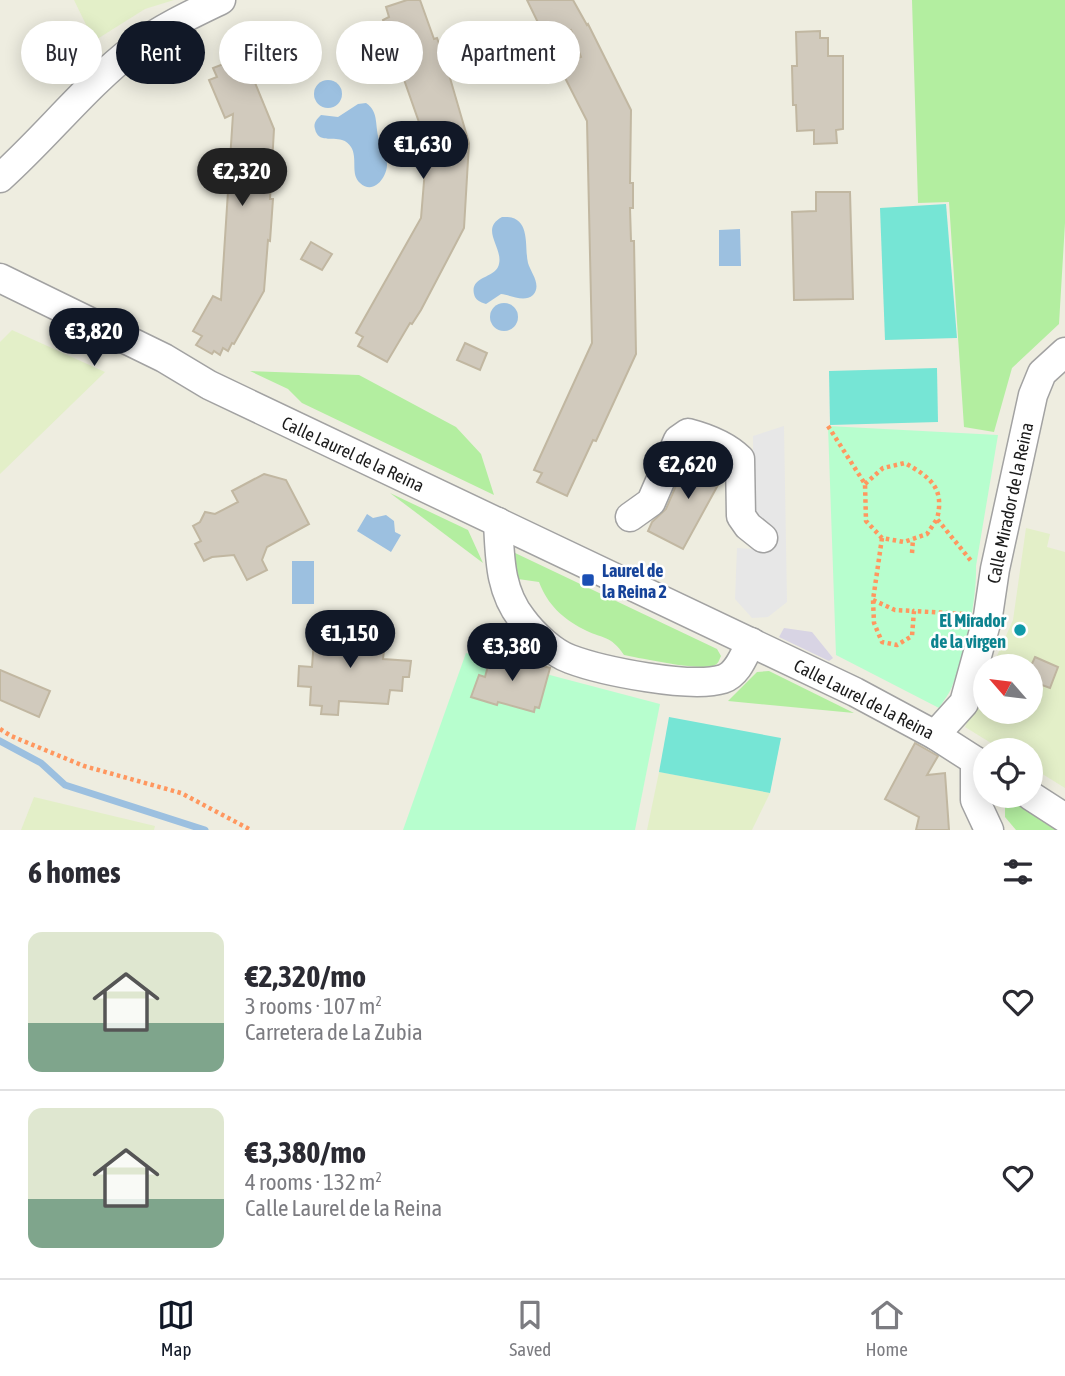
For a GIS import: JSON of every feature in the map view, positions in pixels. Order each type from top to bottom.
[{"type":"street","points":[[0,178],[12,158],[136,48],[175,22],[221,0]]},
{"type":"street","points":[[0,193],[15,178],[12,158]]},
{"type":"street","points":[[0,260],[42,299]]},
{"type":"street","points":[[0,278],[164,358],[209,386]]},
{"type":"street","points":[[0,298],[159,370],[209,386]]},
{"type":"street","name":"Calle Mirador de la Reina","points":[[935,735],[964,703],[988,616],[1032,395],[1042,373],[1065,352]]},
{"type":"street","name":"Calle Laurel de la Reina","points":[[209,386],[855,692],[935,735],[973,759]]},
{"type":"street","points":[[629,517],[652,502],[678,440],[688,433],[732,450],[740,460],[741,516],[748,526],[763,538]]},
{"type":"street","points":[[498,522],[501,573],[509,597],[521,618],[540,638],[568,659],[649,679],[707,681],[724,679],[736,670],[751,642]]},
{"type":"street","points":[[1043,804],[1065,818]]},
{"type":"street","name":"Calle Laurel de la Reina","points":[[979,808],[989,830]]},
{"type":"path","points":[[828,426],[865,484],[866,521],[882,538],[904,542],[913,539],[927,534],[937,519],[940,500],[937,489],[926,474],[905,463],[883,468],[865,484]]},
{"type":"path","points":[[937,519],[976,566],[996,569]]},
{"type":"path","points":[[882,538],[873,600],[874,623],[882,642],[897,645],[912,636],[914,611]]},
{"type":"path","points":[[912,553],[913,539]]},
{"type":"path","points":[[873,600],[895,610],[988,616]]},
{"type":"path","points":[[0,729],[84,766],[181,793],[251,830]]},
{"type":"green space","points":[[74,0],[174,0],[145,9],[126,21],[116,21],[116,27],[102,36],[102,21],[84,21]]},
{"type":"green space","points":[[912,0],[1065,0],[1065,223],[1059,324],[1012,368],[994,432],[964,427],[949,202],[918,203]]},
{"type":"green space","points":[[12,330],[105,372],[0,474],[0,342]]},
{"type":"green space","points":[[250,371],[359,375],[456,427],[481,454],[494,495],[302,403],[288,389]]},
{"type":"green space","points":[[828,426],[998,435],[969,626],[953,684],[939,708],[836,655]]},
{"type":"green space","points":[[390,493],[468,530],[483,563]]},
{"type":"green space","points":[[1026,528],[1050,534],[1047,547],[1065,552],[1065,788],[1043,774],[1043,738],[983,738],[965,727],[973,709],[973,724],[1043,724],[1043,685],[1050,688],[1058,667],[1043,660],[1043,654],[998,654],[1013,620]]},
{"type":"green space","points":[[513,552],[717,649],[721,656],[719,661],[708,667],[698,667],[624,655],[610,641],[583,629],[562,615],[551,604],[539,582],[518,579]]},
{"type":"green space","points":[[466,653],[660,704],[635,830],[403,830]]},
{"type":"green space","points":[[769,671],[854,713],[728,701],[757,672]]},
{"type":"green space","points":[[659,772],[770,793],[752,830],[647,830]]},
{"type":"green space","points":[[34,797],[155,826],[154,830],[21,830]]},
{"type":"green space","points":[[1005,808],[1024,808],[1060,830],[1016,830],[1005,817]]},
{"type":"shaded area","points":[[322,81],[334,81],[341,88],[341,100],[334,107],[322,107],[315,100],[315,88],[322,84]]},
{"type":"shaded area","points":[[366,103],[375,116],[378,137],[387,163],[383,178],[370,187],[357,179],[353,151],[349,145],[342,140],[322,138],[315,127],[321,115],[338,117],[358,104]]},
{"type":"shaded area","points":[[946,204],[957,338],[885,340],[880,208]]},
{"type":"shaded area","points":[[502,217],[512,218],[522,226],[528,263],[536,287],[533,295],[529,297],[501,294],[486,304],[475,298],[474,288],[475,284],[498,267],[499,253],[492,228]]},
{"type":"shaded area","points":[[740,229],[741,266],[719,266],[719,230]]},
{"type":"shaded area","points":[[504,303],[514,307],[518,317],[514,327],[504,331],[494,327],[490,317],[494,307]]},
{"type":"shaded area","points":[[937,368],[938,422],[830,425],[829,371]]},
{"type":"shaded area","points":[[784,426],[787,602],[768,617],[752,618],[735,599],[737,548],[753,549],[753,436]]},
{"type":"shaded area","points":[[367,514],[373,518],[386,515],[394,521],[395,532],[401,535],[391,552],[357,531]]},
{"type":"shaded area","points":[[292,561],[314,561],[314,604],[292,604]]},
{"type":"shaded area","points":[[784,628],[812,632],[833,658],[829,661],[779,637]]},
{"type":"shaded area","points":[[669,717],[781,738],[770,793],[659,772]]},
{"type":"building","points":[[407,0],[420,0],[434,39],[437,38],[437,84],[452,84],[469,143],[464,228],[421,310],[387,362],[358,346],[363,337],[356,333],[421,218],[427,145],[406,84],[423,84],[423,21],[383,21],[389,17],[386,7]]},
{"type":"building","points":[[527,0],[573,0],[631,110],[630,183],[633,183],[633,208],[630,208],[631,241],[634,241],[636,354],[567,496],[537,482],[542,473],[534,470],[592,343],[587,121],[568,84],[580,84],[580,21],[537,21]]},
{"type":"building","points":[[820,31],[820,38],[828,38],[828,56],[843,56],[843,129],[836,130],[837,143],[814,144],[814,130],[797,131],[796,105],[793,105],[792,66],[797,66],[796,32]]},
{"type":"building","points":[[219,66],[219,84],[256,84],[274,129],[270,199],[273,199],[264,291],[234,344],[232,343],[228,351],[223,348],[220,355],[214,351],[212,354],[196,345],[202,336],[193,331],[213,296],[221,300],[233,114],[225,118],[209,80],[217,77],[213,68]]},
{"type":"building","points":[[816,192],[850,192],[853,299],[794,300],[792,212],[816,211]]},
{"type":"building","points":[[311,242],[332,254],[322,270],[301,259]]},
{"type":"building","points":[[465,343],[487,353],[480,370],[457,360]]},
{"type":"building","points":[[690,453],[724,470],[724,474],[683,549],[648,531],[652,522],[666,509]]},
{"type":"building","points":[[264,474],[286,480],[309,524],[267,547],[262,560],[267,570],[247,580],[234,555],[212,557],[204,561],[195,544],[201,541],[193,526],[200,522],[205,512],[215,514],[238,502],[232,491]]},
{"type":"building","points":[[315,626],[352,628],[352,635],[376,636],[375,649],[384,650],[383,659],[411,661],[409,677],[403,677],[402,691],[390,690],[388,704],[339,701],[338,715],[321,714],[322,706],[310,705],[311,687],[298,686],[299,666],[312,667]]},
{"type":"building","points":[[492,651],[550,668],[539,708],[535,707],[534,712],[471,697],[479,675],[485,677]]},
{"type":"building","points":[[1043,660],[1058,667],[1050,688],[1043,685]]},
{"type":"building","points":[[0,670],[50,691],[39,717],[0,700]]},
{"type":"building","points":[[915,743],[938,756],[927,775],[945,773],[949,830],[916,830],[919,817],[885,799]]},
{"type":"waterway","points":[[0,741],[41,763],[65,785],[205,830]]},
{"type":"place","name":"Laurel de la Reina 2","points":[[588,580]]},
{"type":"place","name":"El Mirador de la virgen","points":[[1020,630]]}]
